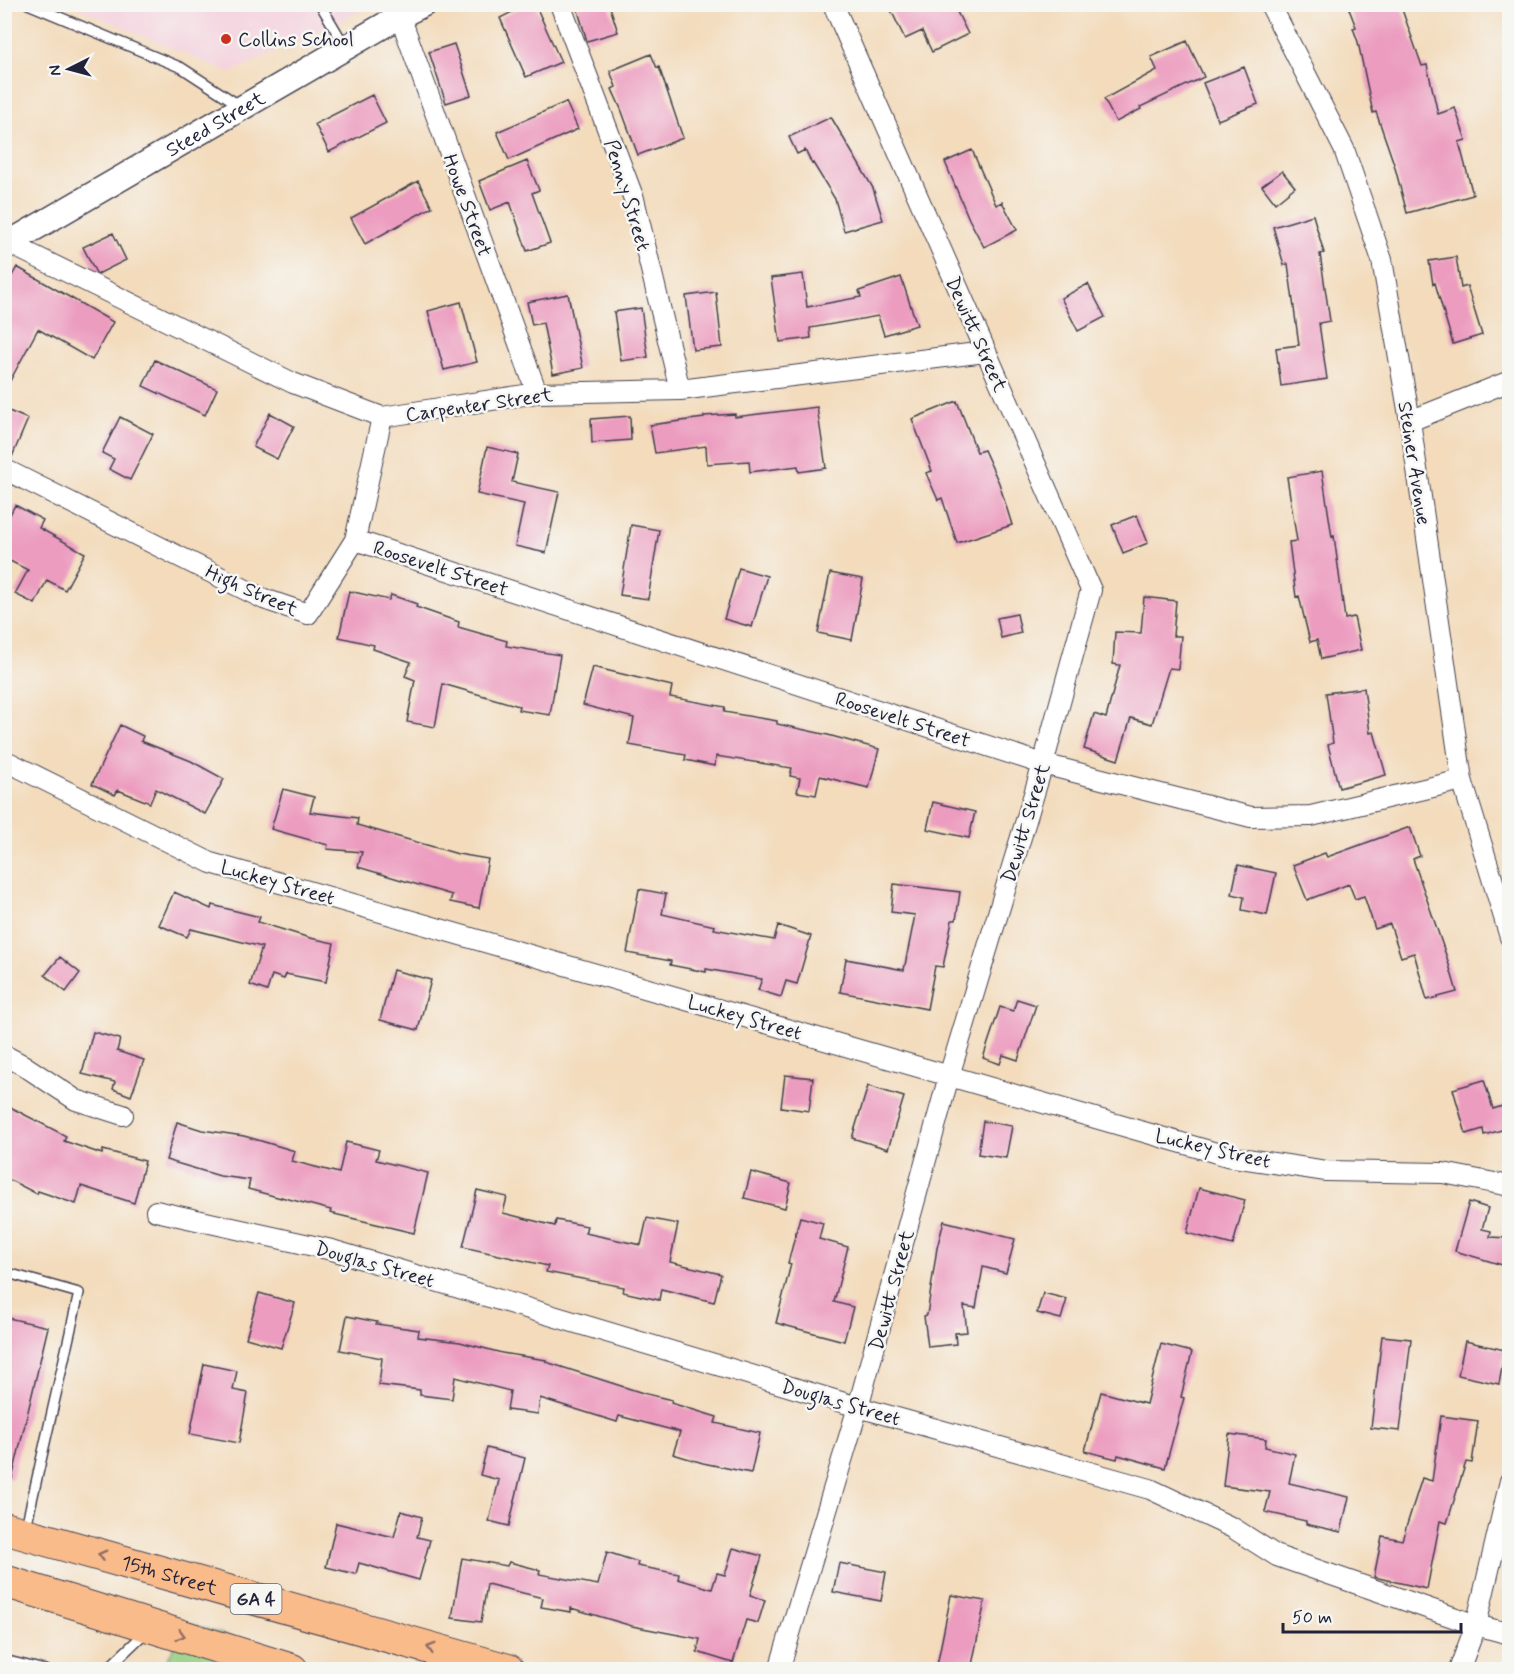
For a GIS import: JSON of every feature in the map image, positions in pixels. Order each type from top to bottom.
[{"type":"main road","name":"15th Street","points":[[14,1531],[508,1670]]},
{"type":"main road","points":[[7,1585],[151,1626],[292,1670]]},
{"type":"street","name":"Steed Street","points":[[6,243],[424,4]]},
{"type":"street","name":"Penny Street","points":[[560,4],[634,199],[680,390]]},
{"type":"street","name":"Dewitt Street","points":[[779,1670],[858,1407],[950,1076],[1043,764],[1091,590],[832,4]]},
{"type":"street","name":"Steiner Avenue","points":[[1270,4],[1344,149],[1382,260],[1410,421],[1462,780],[1509,938]]},
{"type":"street","name":"Howe Street","points":[[400,16],[537,393]]},
{"type":"street","name":"Carpenter Street","points":[[6,243],[293,383],[382,417],[537,393],[680,390],[985,352]]},
{"type":"street","points":[[1410,421],[1509,381]]},
{"type":"street","name":"High Street","points":[[4,469],[264,599],[308,614],[355,540],[382,417]]},
{"type":"street","name":"Roosevelt Street","points":[[355,540],[1043,764],[1251,817],[1311,816],[1462,780]]},
{"type":"street","name":"Luckey Street","points":[[4,760],[211,863],[1227,1156],[1326,1171],[1443,1173],[1509,1186]]},
{"type":"street","points":[[4,1055],[76,1100],[123,1115]]},
{"type":"street","name":"Douglas Street","points":[[156,1211],[332,1250],[858,1407],[1150,1489],[1233,1528],[1277,1556],[1476,1625],[1509,1634]]},
{"type":"street","points":[[1459,1670],[1476,1625],[1509,1481]]},
{"type":"lane","points":[[28,4],[182,68],[244,108]]},
{"type":"lane","points":[[320,4],[346,48]]},
{"type":"lane","points":[[4,1272],[79,1293],[14,1531]]},
{"type":"lane","points":[[106,1670],[146,1634],[151,1626]]},
{"type":"lane","points":[[4,1660],[45,1670]]},
{"type":"shaded area","name":"Collins School","points":[[71,5],[373,5],[230,73]]},
{"type":"green space","points":[[187,1623],[333,1669],[162,1670]]},
{"type":"building","points":[[528,4],[535,4],[561,62],[526,77],[500,18]]},
{"type":"building","points":[[576,4],[609,4],[618,32],[587,41]]},
{"type":"building","points":[[888,4],[953,4],[968,34],[932,52],[922,31],[905,39]]},
{"type":"building","points":[[1347,4],[1400,4],[1422,66],[1427,65],[1438,114],[1455,108],[1466,140],[1459,142],[1473,195],[1407,213],[1394,164],[1376,112],[1373,113],[1353,28],[1356,27]]},
{"type":"building","points":[[1187,41],[1204,77],[1140,107],[1141,109],[1116,122],[1104,99],[1157,70],[1151,57]]},
{"type":"building","points":[[454,44],[471,95],[446,103],[429,52]]},
{"type":"building","points":[[651,54],[657,68],[659,67],[683,138],[638,155],[612,89],[616,87],[610,71]]},
{"type":"building","points":[[1244,67],[1258,104],[1218,120],[1203,83]]},
{"type":"building","points":[[372,95],[386,123],[329,152],[315,124]]},
{"type":"building","points":[[566,102],[578,129],[509,160],[497,132]]},
{"type":"building","points":[[831,117],[873,188],[883,220],[844,231],[835,199],[805,150],[797,154],[789,137]]},
{"type":"building","points":[[972,150],[996,205],[1002,202],[1017,230],[984,247],[969,219],[945,162]]},
{"type":"building","points":[[527,161],[539,190],[532,193],[550,243],[527,251],[510,202],[490,210],[479,181]]},
{"type":"building","points":[[1282,171],[1295,187],[1275,203],[1262,186]]},
{"type":"building","points":[[418,181],[432,207],[365,244],[351,218]]},
{"type":"building","points":[[1313,215],[1324,253],[1320,254],[1330,321],[1319,323],[1327,379],[1281,386],[1276,348],[1299,345],[1288,264],[1284,265],[1273,227]]},
{"type":"building","points":[[113,233],[126,260],[98,274],[83,247]]},
{"type":"building","points":[[1456,257],[1461,288],[1467,286],[1482,335],[1453,344],[1435,283],[1433,284],[1429,261]]},
{"type":"building","points":[[17,267],[113,322],[92,360],[38,329],[4,392],[4,290]]},
{"type":"building","points":[[803,274],[807,307],[861,297],[859,291],[901,277],[917,325],[884,335],[878,316],[810,328],[811,338],[780,342],[771,278]]},
{"type":"building","points":[[1088,284],[1105,317],[1078,331],[1061,298]]},
{"type":"building","points":[[716,292],[722,347],[693,350],[686,296]]},
{"type":"building","points":[[568,294],[583,368],[553,374],[543,323],[532,325],[527,302]]},
{"type":"building","points":[[461,302],[477,362],[444,370],[428,311]]},
{"type":"building","points":[[641,308],[648,357],[621,361],[614,312]]},
{"type":"building","points":[[155,360],[217,389],[205,415],[143,386]]},
{"type":"building","points":[[957,401],[977,452],[984,450],[999,483],[1012,525],[957,543],[942,498],[938,500],[926,473],[932,471],[912,419]]},
{"type":"building","points":[[817,407],[826,468],[799,472],[798,466],[750,472],[749,461],[707,464],[706,446],[655,453],[650,425],[704,418],[704,416],[735,414],[735,417]]},
{"type":"building","points":[[4,409],[28,419],[11,459],[4,457]]},
{"type":"building","points":[[270,413],[294,426],[277,459],[253,447]]},
{"type":"building","points":[[630,416],[631,440],[592,443],[591,419]]},
{"type":"building","points":[[120,417],[153,434],[130,480],[109,469],[114,459],[102,453]]},
{"type":"building","points":[[487,447],[518,454],[512,482],[559,492],[546,553],[515,546],[524,504],[477,494]]},
{"type":"building","points":[[1322,471],[1332,537],[1334,536],[1345,619],[1354,617],[1361,650],[1321,659],[1317,640],[1310,642],[1299,596],[1296,597],[1289,542],[1297,541],[1287,477]]},
{"type":"building","points":[[15,505],[43,520],[39,528],[85,553],[65,590],[47,580],[35,604],[15,594],[28,570],[4,558],[4,526]]},
{"type":"building","points":[[1137,515],[1148,543],[1123,553],[1112,525]]},
{"type":"building","points":[[631,525],[659,530],[648,599],[620,595]]},
{"type":"building","points":[[739,568],[767,576],[752,627],[724,619]]},
{"type":"building","points":[[830,573],[863,579],[852,640],[818,633]]},
{"type":"building","points":[[349,591],[389,600],[391,595],[417,604],[416,607],[459,622],[458,627],[507,641],[506,646],[560,655],[550,715],[518,710],[519,706],[443,684],[435,727],[407,722],[415,680],[405,676],[411,662],[373,649],[374,645],[339,637]]},
{"type":"building","points":[[1144,597],[1176,601],[1173,636],[1181,636],[1178,669],[1169,668],[1152,724],[1131,718],[1118,760],[1084,749],[1094,714],[1106,718],[1120,665],[1113,664],[1115,632],[1141,633]]},
{"type":"building","points":[[1017,614],[1021,633],[1001,638],[997,618]]},
{"type":"building","points":[[593,667],[672,686],[670,697],[725,707],[724,712],[777,721],[777,724],[879,749],[869,788],[820,776],[816,795],[797,792],[800,778],[790,776],[792,768],[716,756],[715,766],[685,760],[686,755],[629,745],[634,718],[583,705]]},
{"type":"building","points":[[1364,688],[1370,733],[1374,732],[1386,775],[1339,788],[1328,745],[1333,743],[1326,693]]},
{"type":"building","points":[[120,725],[143,736],[141,741],[191,761],[224,779],[205,814],[156,789],[150,803],[118,790],[115,795],[92,784]]},
{"type":"building","points":[[283,789],[314,797],[310,812],[358,818],[357,825],[458,854],[488,859],[479,908],[450,902],[452,895],[358,867],[362,852],[327,849],[328,845],[271,829]]},
{"type":"building","points":[[933,802],[975,812],[969,838],[927,829]]},
{"type":"building","points":[[1410,827],[1420,856],[1413,859],[1457,992],[1427,1000],[1414,953],[1401,957],[1390,924],[1375,929],[1364,896],[1355,899],[1349,884],[1307,900],[1293,865],[1325,853],[1327,857]]},
{"type":"building","points":[[1238,865],[1276,873],[1267,915],[1242,910],[1244,897],[1232,894]]},
{"type":"building","points":[[894,884],[960,892],[956,920],[952,920],[943,967],[935,966],[927,1009],[840,992],[846,959],[904,970],[915,915],[891,912]]},
{"type":"building","points":[[639,889],[666,894],[662,914],[715,926],[714,929],[774,940],[778,925],[811,936],[797,984],[786,981],[781,997],[758,990],[762,979],[706,969],[706,972],[670,965],[671,961],[627,953]]},
{"type":"building","points":[[174,892],[211,909],[212,905],[260,917],[258,922],[334,943],[326,982],[286,974],[284,979],[272,975],[267,991],[250,985],[262,947],[191,929],[187,937],[159,925]]},
{"type":"building","points":[[60,957],[80,973],[66,992],[45,975]]},
{"type":"building","points":[[393,970],[431,980],[418,1030],[380,1020]]},
{"type":"building","points":[[1017,999],[1036,1005],[1018,1060],[1003,1055],[1000,1064],[983,1058],[1000,1007],[1013,1011]]},
{"type":"building","points":[[93,1032],[120,1039],[117,1051],[144,1060],[131,1096],[113,1089],[115,1082],[82,1074]]},
{"type":"building","points":[[785,1075],[813,1078],[809,1111],[781,1107]]},
{"type":"building","points":[[1484,1080],[1493,1109],[1509,1104],[1509,1128],[1484,1135],[1483,1129],[1466,1134],[1453,1089]]},
{"type":"building","points":[[868,1086],[904,1097],[888,1149],[852,1138]]},
{"type":"building","points":[[4,1104],[66,1136],[64,1141],[102,1154],[103,1150],[145,1161],[134,1203],[81,1186],[76,1204],[38,1191],[37,1194],[4,1177]]},
{"type":"building","points":[[983,1121],[1012,1126],[1006,1158],[978,1154]]},
{"type":"building","points":[[177,1122],[202,1130],[244,1136],[295,1151],[292,1161],[339,1173],[346,1142],[379,1150],[376,1160],[428,1173],[414,1233],[330,1213],[331,1210],[248,1189],[250,1180],[220,1176],[166,1160]]},
{"type":"building","points":[[751,1172],[791,1183],[785,1208],[744,1198]]},
{"type":"building","points":[[1199,1188],[1245,1200],[1233,1245],[1187,1233]]},
{"type":"building","points":[[477,1190],[507,1197],[503,1213],[555,1226],[556,1220],[587,1226],[585,1233],[641,1245],[647,1218],[678,1224],[670,1262],[721,1274],[714,1302],[661,1289],[659,1300],[623,1292],[624,1287],[546,1272],[548,1266],[463,1247]]},
{"type":"building","points":[[1469,1202],[1488,1208],[1482,1229],[1491,1231],[1490,1237],[1509,1238],[1509,1267],[1455,1251]]},
{"type":"building","points":[[800,1217],[823,1223],[819,1239],[848,1247],[834,1302],[853,1307],[844,1341],[776,1323]]},
{"type":"building","points":[[944,1221],[1015,1239],[1006,1273],[983,1267],[976,1308],[964,1306],[967,1332],[955,1333],[956,1344],[928,1347],[924,1316],[927,1315],[937,1248]]},
{"type":"building","points":[[259,1293],[295,1303],[281,1348],[246,1338]]},
{"type":"building","points":[[1043,1293],[1067,1299],[1061,1319],[1037,1313]]},
{"type":"building","points":[[347,1316],[377,1322],[376,1324],[419,1330],[418,1337],[460,1342],[502,1353],[546,1360],[546,1362],[643,1393],[672,1400],[671,1403],[717,1417],[715,1423],[760,1433],[751,1473],[673,1454],[680,1432],[619,1416],[617,1422],[540,1398],[538,1414],[507,1410],[510,1391],[455,1377],[452,1399],[420,1395],[420,1390],[379,1385],[382,1358],[340,1350]]},
{"type":"building","points":[[4,1317],[48,1327],[12,1479],[4,1478]]},
{"type":"building","points":[[1382,1336],[1411,1339],[1400,1431],[1371,1428]]},
{"type":"building","points":[[1465,1341],[1505,1350],[1499,1384],[1458,1375]]},
{"type":"building","points":[[1161,1344],[1192,1352],[1181,1397],[1184,1398],[1165,1468],[1118,1455],[1117,1459],[1085,1451],[1101,1392],[1146,1404]]},
{"type":"building","points":[[204,1364],[237,1371],[233,1390],[248,1393],[239,1443],[190,1434]]},
{"type":"building","points":[[1441,1416],[1478,1421],[1472,1463],[1466,1462],[1447,1523],[1440,1521],[1427,1589],[1374,1577],[1382,1536],[1402,1540],[1422,1478],[1432,1481]]},
{"type":"building","points":[[1229,1434],[1266,1439],[1265,1447],[1295,1454],[1289,1483],[1349,1497],[1341,1532],[1265,1512],[1270,1492],[1223,1486]]},
{"type":"building","points":[[487,1448],[525,1458],[509,1526],[489,1521],[499,1480],[480,1475]]},
{"type":"building","points":[[401,1511],[422,1517],[417,1537],[430,1540],[419,1580],[359,1563],[356,1574],[326,1567],[336,1523],[394,1537]]},
{"type":"building","points":[[733,1548],[762,1556],[750,1595],[765,1600],[758,1623],[746,1620],[733,1663],[697,1652],[700,1639],[632,1626],[571,1608],[571,1612],[541,1607],[543,1598],[487,1584],[481,1622],[452,1618],[462,1558],[507,1566],[509,1562],[540,1570],[539,1574],[598,1585],[607,1552],[638,1562],[637,1566],[679,1574],[678,1579],[712,1589],[717,1573],[725,1575]]},
{"type":"building","points":[[839,1563],[886,1572],[881,1601],[833,1592]]},
{"type":"building","points":[[951,1595],[985,1601],[971,1670],[936,1670]]},
{"type":"place","name":"Collins School","points":[[226,39]]}]
